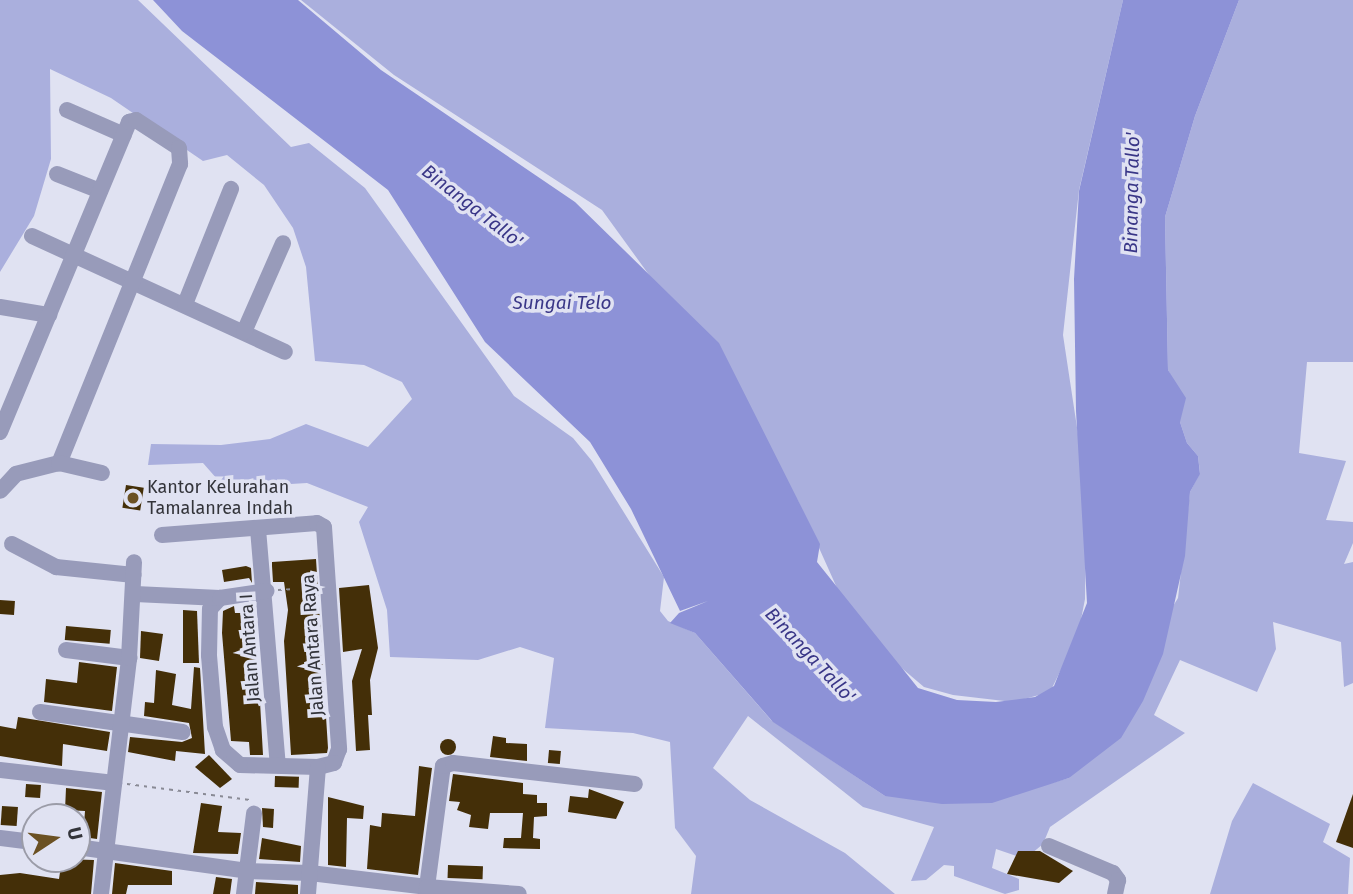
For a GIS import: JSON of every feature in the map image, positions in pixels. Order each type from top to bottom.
[{"type":"street","points":[[67,110],[124,135]]},
{"type":"street","points":[[0,432],[100,191],[133,119],[182,152],[59,463]]},
{"type":"street","points":[[57,174],[100,191]]},
{"type":"street","points":[[185,304],[231,189]]},
{"type":"street","points":[[32,236],[285,352]]},
{"type":"street","points":[[244,331],[284,243]]},
{"type":"street","points":[[0,307],[49,315]]},
{"type":"street","points":[[0,491],[16,474],[59,463],[102,473]]},
{"type":"street","name":"Jalan Antara Raya","points":[[258,529],[317,523],[324,527],[337,760],[318,767]]},
{"type":"street","points":[[162,535],[258,529]]},
{"type":"street","name":"Jalan Antara I","points":[[258,529],[266,591],[278,765]]},
{"type":"street","points":[[12,544],[56,567],[134,568],[135,594],[129,657],[101,894]]},
{"type":"street","points":[[135,594],[220,598],[266,591]]},
{"type":"street","points":[[220,598],[211,606],[209,617],[220,745],[240,765],[318,767],[308,894]]},
{"type":"street","points":[[66,650],[129,657]]},
{"type":"street","points":[[40,712],[120,726],[183,732]]},
{"type":"street","points":[[427,891],[441,768],[446,764],[635,784]]},
{"type":"street","points":[[0,770],[114,783]]},
{"type":"street","points":[[244,894],[254,814]]},
{"type":"street","points":[[0,838],[21,840]]},
{"type":"street","points":[[1049,846],[1113,873],[1118,880],[1115,894]]},
{"type":"street","points":[[91,848],[247,871],[310,873],[370,888],[519,894]]},
{"type":"path","points":[[266,591],[295,589]]},
{"type":"path","points":[[114,783],[247,799],[254,814]]},
{"type":"shaded area","points":[[0,0],[138,0],[291,147],[309,143],[365,188],[514,396],[573,438],[592,461],[664,577],[660,611],[668,621],[695,633],[771,720],[885,796],[1034,788],[1069,778],[1178,598],[1190,492],[1200,473],[1198,456],[1187,443],[1180,422],[1178,390],[1168,370],[1165,217],[1195,116],[1239,0],[1353,0],[1353,362],[1307,362],[1299,453],[1346,461],[1326,520],[1353,522],[1353,543],[1344,564],[1353,562],[1353,683],[1344,687],[1341,642],[1273,622],[1276,649],[1257,692],[1180,660],[1154,715],[1185,733],[1050,827],[1043,844],[1025,859],[996,849],[992,868],[1019,879],[1019,890],[1005,894],[954,876],[954,866],[944,865],[926,880],[911,881],[934,827],[863,807],[748,716],[713,768],[750,800],[845,853],[895,894],[691,894],[696,856],[675,828],[670,742],[633,733],[545,728],[554,658],[520,647],[478,660],[390,657],[387,610],[359,522],[368,507],[307,483],[225,488],[203,463],[148,465],[151,444],[221,445],[270,439],[306,424],[368,447],[412,399],[402,382],[364,365],[315,361],[306,267],[293,228],[264,185],[227,155],[203,161],[111,98],[50,69],[51,159],[34,216],[0,272]]},
{"type":"shaded area","points":[[301,0],[1123,0],[1079,190],[1063,335],[1086,487],[1085,599],[1078,635],[1050,692],[1013,702],[953,695],[924,687],[878,648],[837,588],[798,501],[710,359],[602,210],[394,75]]},
{"type":"shaded area","points":[[1253,783],[1330,824],[1323,842],[1350,858],[1348,894],[1210,894],[1232,821]]},
{"type":"water","points":[[153,0],[298,0],[381,70],[575,202],[719,343],[820,544],[817,562],[918,688],[957,700],[996,702],[1035,697],[1054,686],[1087,603],[1076,411],[1074,279],[1079,191],[1123,0],[1239,0],[1195,116],[1165,217],[1168,370],[1186,398],[1180,422],[1187,443],[1198,456],[1200,474],[1190,492],[1185,556],[1163,654],[1143,701],[1121,738],[1069,778],[992,803],[942,804],[885,796],[773,722],[695,633],[670,623],[679,613],[708,601],[680,611],[631,509],[590,442],[485,342],[388,190],[182,31]]},
{"type":"building","name":"Kantor Kelurahan Tamalanrea Indah","points":[[126,485],[144,488],[140,511],[122,508]]},
{"type":"building","points":[[316,559],[328,748],[327,753],[291,755],[284,641],[288,610],[284,582],[273,582],[272,562]]},
{"type":"building","points":[[246,566],[251,568],[252,583],[249,578],[224,582],[222,570]]},
{"type":"building","points":[[369,585],[378,648],[370,680],[370,750],[356,751],[352,681],[362,649],[343,652],[339,588]]},
{"type":"building","points":[[0,600],[15,601],[14,615],[0,614]]},
{"type":"building","points":[[234,606],[235,613],[255,613],[263,755],[250,755],[249,742],[231,741],[222,633],[223,611]]},
{"type":"building","points":[[183,610],[197,611],[199,663],[183,663]]},
{"type":"building","points":[[66,626],[111,630],[110,644],[65,640]]},
{"type":"building","points":[[141,631],[163,634],[159,661],[140,658]]},
{"type":"building","points":[[79,662],[117,667],[112,711],[44,702],[46,679],[77,683]]},
{"type":"building","points":[[194,667],[200,668],[205,754],[176,751],[175,761],[128,752],[130,737],[182,742],[192,738],[189,723],[144,716],[145,702],[154,703],[156,670],[176,674],[172,705],[191,709]]},
{"type":"building","points":[[18,717],[110,732],[107,751],[63,744],[62,766],[0,756],[0,726],[16,729]]},
{"type":"building","points":[[493,736],[506,738],[506,743],[527,744],[527,761],[490,757]]},
{"type":"building","points":[[448,739],[454,741],[454,753],[448,755],[442,753],[440,747],[442,741]]},
{"type":"building","points":[[549,750],[561,751],[560,764],[548,763]]},
{"type":"building","points":[[209,755],[232,779],[220,788],[195,767]]},
{"type":"building","points":[[419,766],[432,768],[418,875],[367,869],[370,825],[381,827],[382,813],[415,816]]},
{"type":"building","points":[[453,774],[523,783],[523,794],[537,795],[537,803],[547,803],[547,816],[534,817],[533,838],[540,839],[540,849],[503,848],[504,838],[521,838],[523,813],[490,813],[488,829],[469,827],[471,815],[457,810],[460,802],[449,801]]},
{"type":"building","points":[[275,776],[299,777],[299,788],[275,787]]},
{"type":"building","points":[[26,784],[41,785],[40,798],[25,797]]},
{"type":"building","points":[[66,788],[102,792],[97,839],[91,838],[91,803],[65,803]]},
{"type":"building","points":[[589,789],[624,802],[616,819],[568,812],[570,796],[588,798]]},
{"type":"building","points":[[1353,794],[1353,848],[1336,842]]},
{"type":"building","points":[[328,797],[364,806],[363,819],[347,818],[346,867],[328,865]]},
{"type":"building","points":[[201,803],[222,806],[218,832],[241,833],[238,854],[193,853]]},
{"type":"building","points":[[2,806],[18,807],[17,826],[1,825]]},
{"type":"building","points":[[262,808],[274,809],[273,828],[263,827]]},
{"type":"building","points":[[262,838],[301,846],[300,862],[259,859]]},
{"type":"building","points":[[1018,851],[1040,851],[1073,871],[1059,883],[1007,874]]},
{"type":"building","points":[[91,860],[94,860],[91,894],[0,894],[0,875],[20,873],[59,879],[60,873],[91,873]]},
{"type":"building","points":[[115,863],[172,871],[172,885],[128,885],[126,894],[112,894]]},
{"type":"building","points":[[448,865],[483,866],[483,879],[448,878]]},
{"type":"building","points":[[216,877],[232,879],[230,894],[213,894]]},
{"type":"building","points":[[256,882],[298,885],[298,894],[255,894]]},
{"type":"place","name":"Kantor Kelurahan Tamalanrea Indah","points":[[133,498]]},
{"type":"water label","name":"Binanga Tallo'","points":[[1132,193]]},
{"type":"water label","name":"Binanga Tallo'","points":[[472,206]]},
{"type":"water label","name":"Sungai Telo","points":[[562,303]]},
{"type":"water label","name":"Binanga Tallo'","points":[[810,655]]}]
